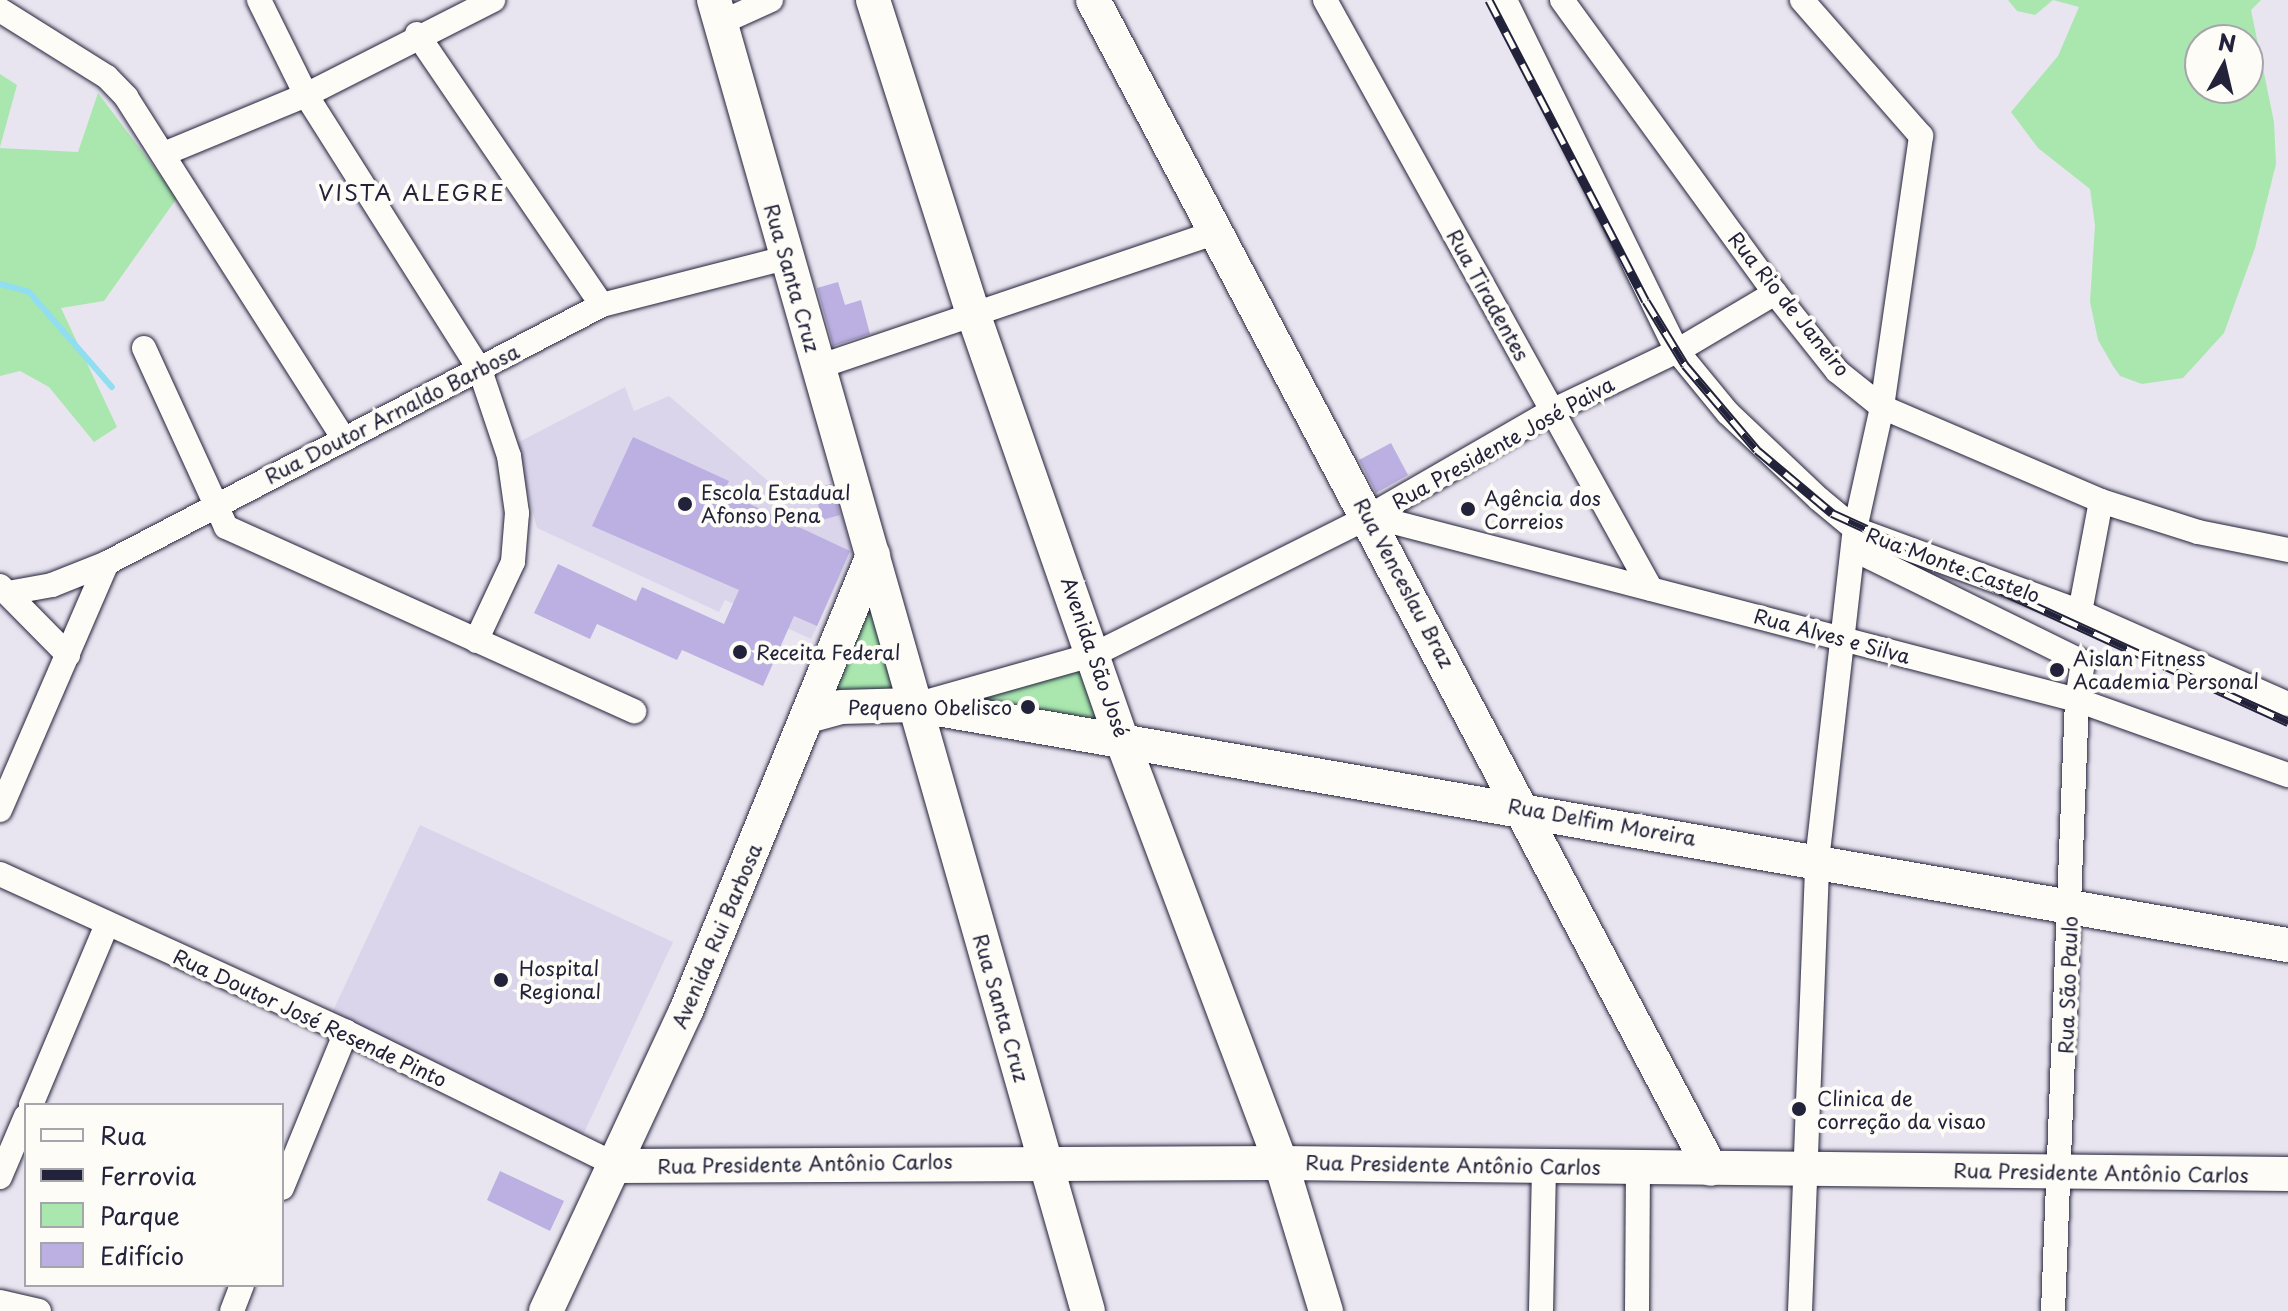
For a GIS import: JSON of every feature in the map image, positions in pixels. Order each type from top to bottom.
[{"type":"main road","name":"Avenida São José","points":[[873,0],[974,316],[1095,654],[1123,743],[1281,1163],[1326,1311]]},
{"type":"main road","name":"Rua Venceslau Braz","points":[[1093,0],[1214,233],[1370,516],[1711,1169]]},
{"type":"main road","name":"Rua Santa Cruz","points":[[717,11],[1088,1311]]},
{"type":"main road","name":"Avenida Rui Barbosa","points":[[546,1311],[618,1166],[873,555]]},
{"type":"main road","name":"Rua Delfim Moreira","points":[[808,716],[841,707],[915,705],[1123,743],[1521,808],[2288,945]]},
{"type":"main road","name":"Rua Presidente Antônio Carlos","points":[[618,1166],[1281,1163],[2288,1174]]},
{"type":"street","points":[[259,0],[306,95],[480,370],[509,456],[517,513],[513,562],[476,641]]},
{"type":"street","points":[[166,153],[306,95],[417,34],[493,0]]},
{"type":"street","points":[[717,11],[771,0]]},
{"type":"street","name":"Rua Tiradentes","points":[[1325,0],[1651,589]]},
{"type":"street","name":"Rua Monte Castelo","points":[[1505,0],[1677,351],[1750,436],[1854,539],[2080,612],[2288,704]]},
{"type":"street","name":"Rua Rio de Janeiro","points":[[1562,0],[1775,293],[1837,371],[1882,407],[2101,501],[2198,532],[2288,550]]},
{"type":"street","points":[[1800,1311],[1802,1168],[1817,861],[1854,539],[1882,407],[1921,136],[1802,0]]},
{"type":"street","points":[[0,10],[107,77],[166,153],[344,439]]},
{"type":"street","points":[[417,34],[602,305]]},
{"type":"street","points":[[818,367],[1214,233]]},
{"type":"street","name":"Rua Doutor Arnaldo Barbosa","points":[[4,590],[52,585],[107,563],[602,305],[785,258]]},
{"type":"street","name":"Rua Presidente José Paiva","points":[[915,705],[1095,654],[1370,516],[1552,411],[1677,351],[1775,293]]},
{"type":"street","points":[[144,348],[226,527],[634,711]]},
{"type":"street","points":[[2080,612],[2101,501]]},
{"type":"street","name":"Rua Alves e Silva","points":[[1370,516],[2077,700],[2288,775]]},
{"type":"street","name":"Rua São Paulo","points":[[1854,539],[2082,660],[2077,700],[2062,1173],[2053,1311]]},
{"type":"street","points":[[0,810],[107,563]]},
{"type":"street","points":[[4,590],[68,655]]},
{"type":"street","name":"Rua Doutor José Resende Pinto","points":[[0,874],[346,1032],[618,1166]]},
{"type":"street","points":[[32,1103],[107,924]]},
{"type":"street","points":[[284,1183],[346,1032]]},
{"type":"street","points":[[0,1177],[24,1121]]},
{"type":"street","points":[[1541,1311],[1544,1167]]},
{"type":"street","points":[[1637,1311],[1638,1168]]},
{"type":"street","points":[[232,1311],[241,1287]]},
{"type":"street","points":[[0,1302],[39,1311]]},
{"type":"shaded area","name":"Escola Estadual Afonso Pena","points":[[625,387],[634,411],[669,396],[782,493],[834,484],[852,552],[811,639],[725,600],[719,612],[537,528],[515,444]]},
{"type":"shaded area","name":"Hospital Regional","points":[[420,825],[673,942],[583,1135],[330,1017]]},
{"type":"green space","points":[[2008,0],[2053,0],[2035,15],[2017,11]]},
{"type":"green space","points":[[2053,0],[2261,0],[2251,10],[2254,24],[2184,24],[2184,104],[2264,104],[2264,73],[2274,122],[2276,164],[2255,248],[2224,333],[2183,378],[2142,384],[2120,376],[2098,340],[2090,302],[2095,225],[2090,189],[2038,148],[2011,112],[2058,56],[2079,7]]},
{"type":"green space","points":[[0,74],[17,85],[0,147]]},
{"type":"green space","points":[[98,93],[177,198],[104,301],[61,308],[117,427],[94,442],[49,387],[20,371],[0,376],[0,148],[78,152]]},
{"type":"green space","points":[[872,580],[898,690],[822,702]]},
{"type":"green space","points":[[1082,663],[1113,738],[928,704]]},
{"type":"building","points":[[838,282],[845,305],[861,300],[870,334],[833,346],[817,288]]},
{"type":"building","points":[[633,437],[729,481],[724,492],[850,551],[817,626],[794,616],[763,686],[682,650],[677,660],[597,624],[590,639],[534,613],[558,564],[636,601],[642,587],[724,624],[739,590],[592,526]]},
{"type":"building","points":[[1391,443],[1408,475],[1376,493],[1359,460]]},
{"type":"building","points":[[831,484],[840,515],[822,520],[814,488]]},
{"type":"building","points":[[500,1171],[564,1201],[550,1231],[487,1200]]},
{"type":"waterway","points":[[0,284],[29,292],[112,387]]},
{"type":"railway","points":[[1489,0],[1646,301],[1685,365],[1757,450],[1832,513],[2288,722]]},
{"type":"place","name":"Escola Estadual Afonso Pena","points":[[685,504]]},
{"type":"place","name":"Agência dos Correios","points":[[1468,509]]},
{"type":"place","name":"Receita Federal","points":[[740,652]]},
{"type":"place","name":"Aislan Fitness Academia Personal","points":[[2057,670]]},
{"type":"place","name":"Pequeno Obelisco","points":[[1028,707]]},
{"type":"place","name":"Hospital Regional","points":[[501,980]]},
{"type":"place","name":"Clinica de correção da visao","points":[[1799,1109]]},
{"type":"district","name":"VISTA ALEGRE","points":[[412,192]]}]
